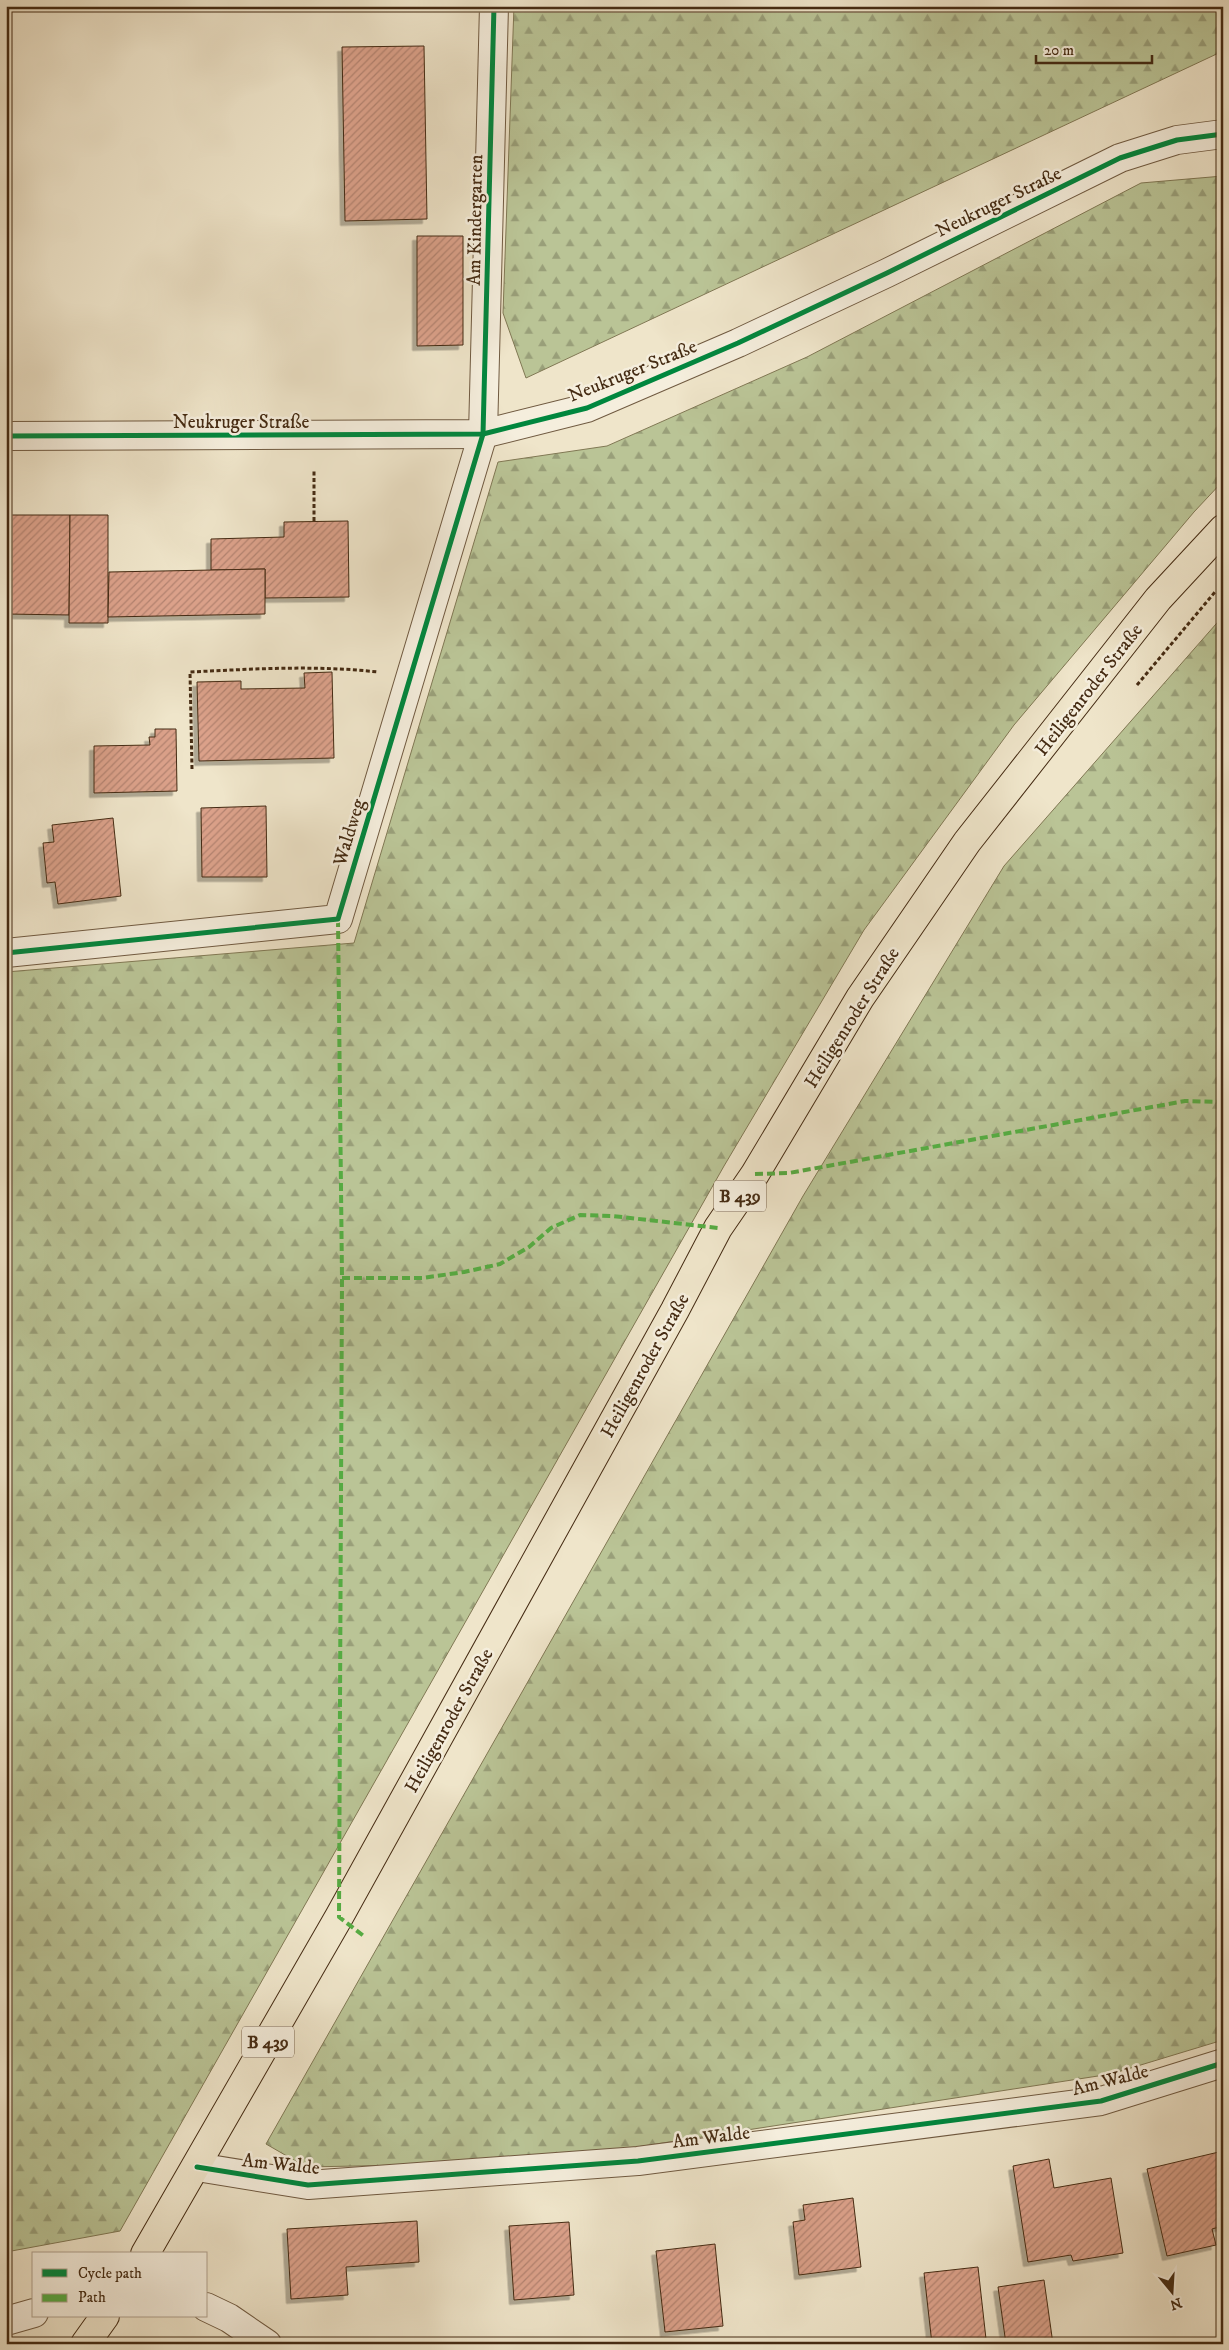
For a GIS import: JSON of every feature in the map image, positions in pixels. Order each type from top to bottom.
[{"type":"main road","name":"Heiligenroder Straße","points":[[146,2252],[197,2167],[344,1909],[675,1310],[718,1228],[755,1174],[860,998],[967,842],[1158,599],[1223,529]]},
{"type":"main road","points":[[85,2344],[104,2318]]},
{"type":"street","name":"Am Kindergarten","points":[[483,434],[494,6]]},
{"type":"street","name":"Neukruger Straße","points":[[6,436],[483,434],[587,408],[729,347],[887,273],[1120,158],[1177,140],[1223,134]]},
{"type":"street","name":"Waldweg","points":[[6,953],[338,919],[483,434]]},
{"type":"street","name":"Am Walde","points":[[197,2167],[308,2185],[638,2161],[1101,2101],[1223,2063]]},
{"type":"street","points":[[208,2308],[229,2318],[267,2344]]},
{"type":"street","points":[[6,2321],[32,2314]]},
{"type":"path","points":[[314,436],[314,521]]},
{"type":"path","points":[[1134,690],[1216,590]]},
{"type":"path","points":[[192,769],[190,672],[294,667],[345,668],[411,675]]},
{"type":"green space","points":[[514,6],[1223,6],[1223,51],[526,378],[503,313]]},
{"type":"green space","points":[[1223,176],[1223,481],[1194,512],[1014,725],[864,930],[724,1166],[120,2231],[6,2252],[6,972],[354,943],[498,462],[607,446],[807,357],[1141,183]]},
{"type":"green space","points":[[1223,616],[1223,2040],[1111,2074],[630,2148],[405,2165],[306,2167],[266,2144],[803,1196],[1004,866]]},
{"type":"building","points":[[424,46],[427,219],[345,221],[342,47]]},
{"type":"building","points":[[417,236],[463,236],[463,345],[417,346]]},
{"type":"building","points":[[6,515],[70,515],[69,615],[6,614]]},
{"type":"building","points":[[70,515],[108,515],[108,623],[69,623]]},
{"type":"building","points":[[348,521],[349,597],[265,598],[265,569],[211,570],[211,539],[284,537],[284,522]]},
{"type":"building","points":[[265,569],[265,614],[108,617],[109,572]]},
{"type":"building","points":[[332,672],[334,758],[199,761],[197,682],[241,681],[241,689],[305,688],[304,673]]},
{"type":"building","points":[[155,729],[176,729],[177,791],[94,793],[94,746],[150,745],[149,737],[155,737]]},
{"type":"building","points":[[266,806],[267,877],[202,877],[201,808]]},
{"type":"building","points":[[113,818],[121,896],[58,904],[55,882],[47,883],[43,843],[54,842],[52,825]]},
{"type":"building","points":[[1223,2151],[1223,2226],[1212,2229],[1216,2245],[1167,2256],[1147,2169]]},
{"type":"building","points":[[1049,2159],[1054,2188],[1111,2178],[1123,2253],[1073,2261],[1071,2255],[1028,2262],[1013,2166]]},
{"type":"building","points":[[853,2198],[861,2267],[799,2275],[793,2222],[805,2220],[803,2205]]},
{"type":"building","points":[[417,2221],[419,2262],[346,2267],[348,2295],[291,2299],[287,2229]]},
{"type":"building","points":[[569,2222],[574,2295],[514,2300],[509,2226]]},
{"type":"building","points":[[715,2244],[723,2326],[665,2332],[656,2251]]},
{"type":"building","points":[[978,2267],[986,2339],[932,2344],[924,2273]]},
{"type":"building","points":[[1044,2280],[1053,2344],[1006,2344],[998,2287]]},
{"type":"building","points":[[669,2340],[669,2344],[630,2344],[651,2342]]},
{"type":"marked path","points":[[338,919],[342,1278],[339,1917],[365,1937]]},
{"type":"marked path","points":[[755,1174],[789,1173],[1185,1101],[1223,1102]]},
{"type":"marked path","points":[[342,1278],[422,1278],[464,1272],[500,1264],[529,1247],[551,1228],[580,1215],[613,1216],[718,1228]]},
{"type":"cycle path","points":[[6,953],[338,919],[483,434],[494,6]]},
{"type":"cycle path","points":[[6,436],[483,434],[587,408],[738,343],[887,273],[1120,158],[1177,140],[1223,134]]},
{"type":"cycle path","points":[[197,2167],[308,2185],[638,2161],[1101,2101],[1223,2063]]}]
